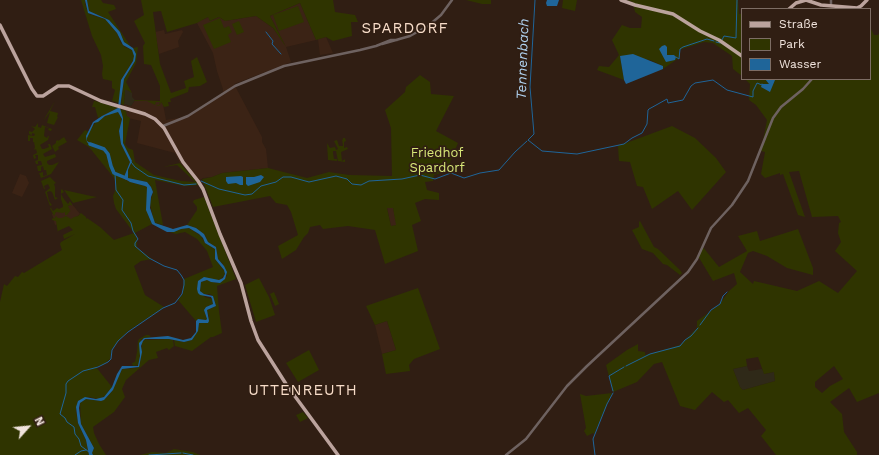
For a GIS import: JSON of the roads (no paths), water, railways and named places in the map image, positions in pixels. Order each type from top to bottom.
[{"type":"main road","points":[[621,0],[673,14],[700,31],[719,40],[741,55]]},
{"type":"main road","points":[[790,8],[803,0],[834,7],[858,8],[867,0]]},
{"type":"main road","points":[[0,25],[37,96],[43,96],[56,87],[66,86],[77,89],[93,98],[145,114],[156,119],[163,126],[169,134],[183,162],[202,186],[220,234],[241,283],[251,321],[258,340],[286,384],[338,455]]},
{"type":"street","points":[[163,126],[188,116],[235,86],[284,66],[360,50],[410,36],[433,23],[452,0]]},
{"type":"street","points":[[830,0],[834,7]]},
{"type":"street","points":[[506,455],[526,439],[578,374],[688,272],[697,259],[711,228],[732,205],[748,181],[772,118],[781,107],[803,89],[811,80]]},
{"type":"water","points":[[85,0],[87,0],[89,11],[109,20],[120,32],[124,42],[133,48],[136,54],[135,61],[124,79],[120,108],[123,118],[123,143],[132,161],[128,170],[128,178],[147,182],[151,187],[153,192],[150,208],[155,223],[173,229],[187,225],[196,228],[204,234],[208,242],[216,247],[218,259],[227,272],[225,279],[220,283],[207,280],[201,282],[200,291],[204,294],[213,296],[216,306],[207,310],[208,323],[199,323],[198,331],[192,340],[184,342],[169,339],[145,339],[141,346],[142,352],[139,367],[122,369],[113,390],[104,400],[86,399],[80,403],[79,408],[81,424],[94,448],[92,453],[93,455],[89,455],[86,440],[78,423],[76,407],[78,401],[85,397],[96,399],[104,397],[112,387],[122,366],[138,366],[140,356],[139,343],[144,338],[168,336],[183,340],[191,338],[196,332],[196,321],[198,319],[207,319],[204,310],[206,307],[213,304],[211,297],[200,295],[198,293],[198,281],[204,277],[219,280],[223,278],[225,274],[224,270],[215,259],[215,249],[205,243],[199,234],[189,228],[174,232],[167,232],[152,224],[146,210],[147,187],[130,182],[124,177],[130,162],[121,144],[119,131],[122,119],[118,112],[105,116],[98,122],[94,123],[87,138],[87,141],[93,145],[87,142],[86,136],[93,122],[118,108],[121,80],[133,61],[134,56],[132,50],[123,45],[117,33],[105,19],[88,13]]},
{"type":"water","points":[[547,0],[559,0],[557,6],[547,6]]},
{"type":"water","points":[[665,45],[667,47],[667,55],[674,55],[676,57],[675,60],[666,62],[659,49]]},
{"type":"water","points":[[633,54],[663,66],[663,69],[626,84],[620,56]]},
{"type":"water","points":[[766,80],[775,80],[770,92],[761,87],[762,84],[769,84]]},
{"type":"water","points":[[261,175],[264,177],[260,182],[248,186],[246,184],[246,177]]},
{"type":"water","points":[[226,177],[243,177],[243,185],[236,183],[228,184],[226,181]]},
{"type":"waterway","points":[[535,0],[530,87],[534,134],[528,140],[542,151],[577,154],[624,144],[642,133],[647,124],[649,109],[667,99],[668,103],[683,100],[691,86],[695,83],[713,80],[727,90],[753,97],[753,91],[757,83],[762,84]]},
{"type":"waterway","points":[[722,40],[724,36],[736,38],[737,0]]},
{"type":"waterway","points":[[266,32],[273,41],[272,44],[281,54]]},
{"type":"waterway","points":[[676,57],[679,59],[680,49],[683,47],[707,39],[714,41]]},
{"type":"waterway","points":[[716,42],[720,43]]},
{"type":"waterway","name":"Tennenbach","points":[[201,181],[219,189],[245,195],[252,194],[261,186],[276,182],[283,177],[291,177],[309,182],[336,176],[347,179],[352,184],[361,185],[369,181],[402,179],[420,175],[435,179],[451,173],[464,178],[480,173],[499,170],[527,141]]},
{"type":"waterway","points":[[90,144],[104,149],[108,154],[114,173],[126,178]]},
{"type":"waterway","name":"Tennenbach","points":[[131,162],[135,167],[148,176],[184,185],[196,184]]},
{"type":"waterway","points":[[89,452],[81,446],[79,439],[75,434],[74,427],[60,414],[66,393],[66,384],[83,371],[98,367],[108,362],[111,359],[112,350],[118,341],[128,332],[163,308],[175,303],[182,294],[184,285],[184,280],[177,270],[164,266],[149,258],[135,246],[138,239],[133,231],[131,223],[122,210],[123,200],[116,190],[115,174]]},
{"type":"waterway","points":[[700,325],[711,310],[720,304],[723,296],[727,292]]},
{"type":"waterway","points":[[626,366],[650,354],[680,346],[698,328]]},
{"type":"waterway","points":[[613,391],[609,376],[624,367]]},
{"type":"waterway","points":[[595,455],[593,439],[613,393]]},
{"type":"waterway","points":[[75,455],[86,450]]},
{"type":"waterway","points":[[149,455],[181,453]]},
{"type":"waterway","points":[[183,453],[193,455]]},
{"type":"district","name":"SPARDORF","points":[[405,29]]},
{"type":"district","name":"UTTENREUTH","points":[[303,391]]},
{"type":"park label","name":"Friedhof Spardorf","points":[[437,160]]}]
